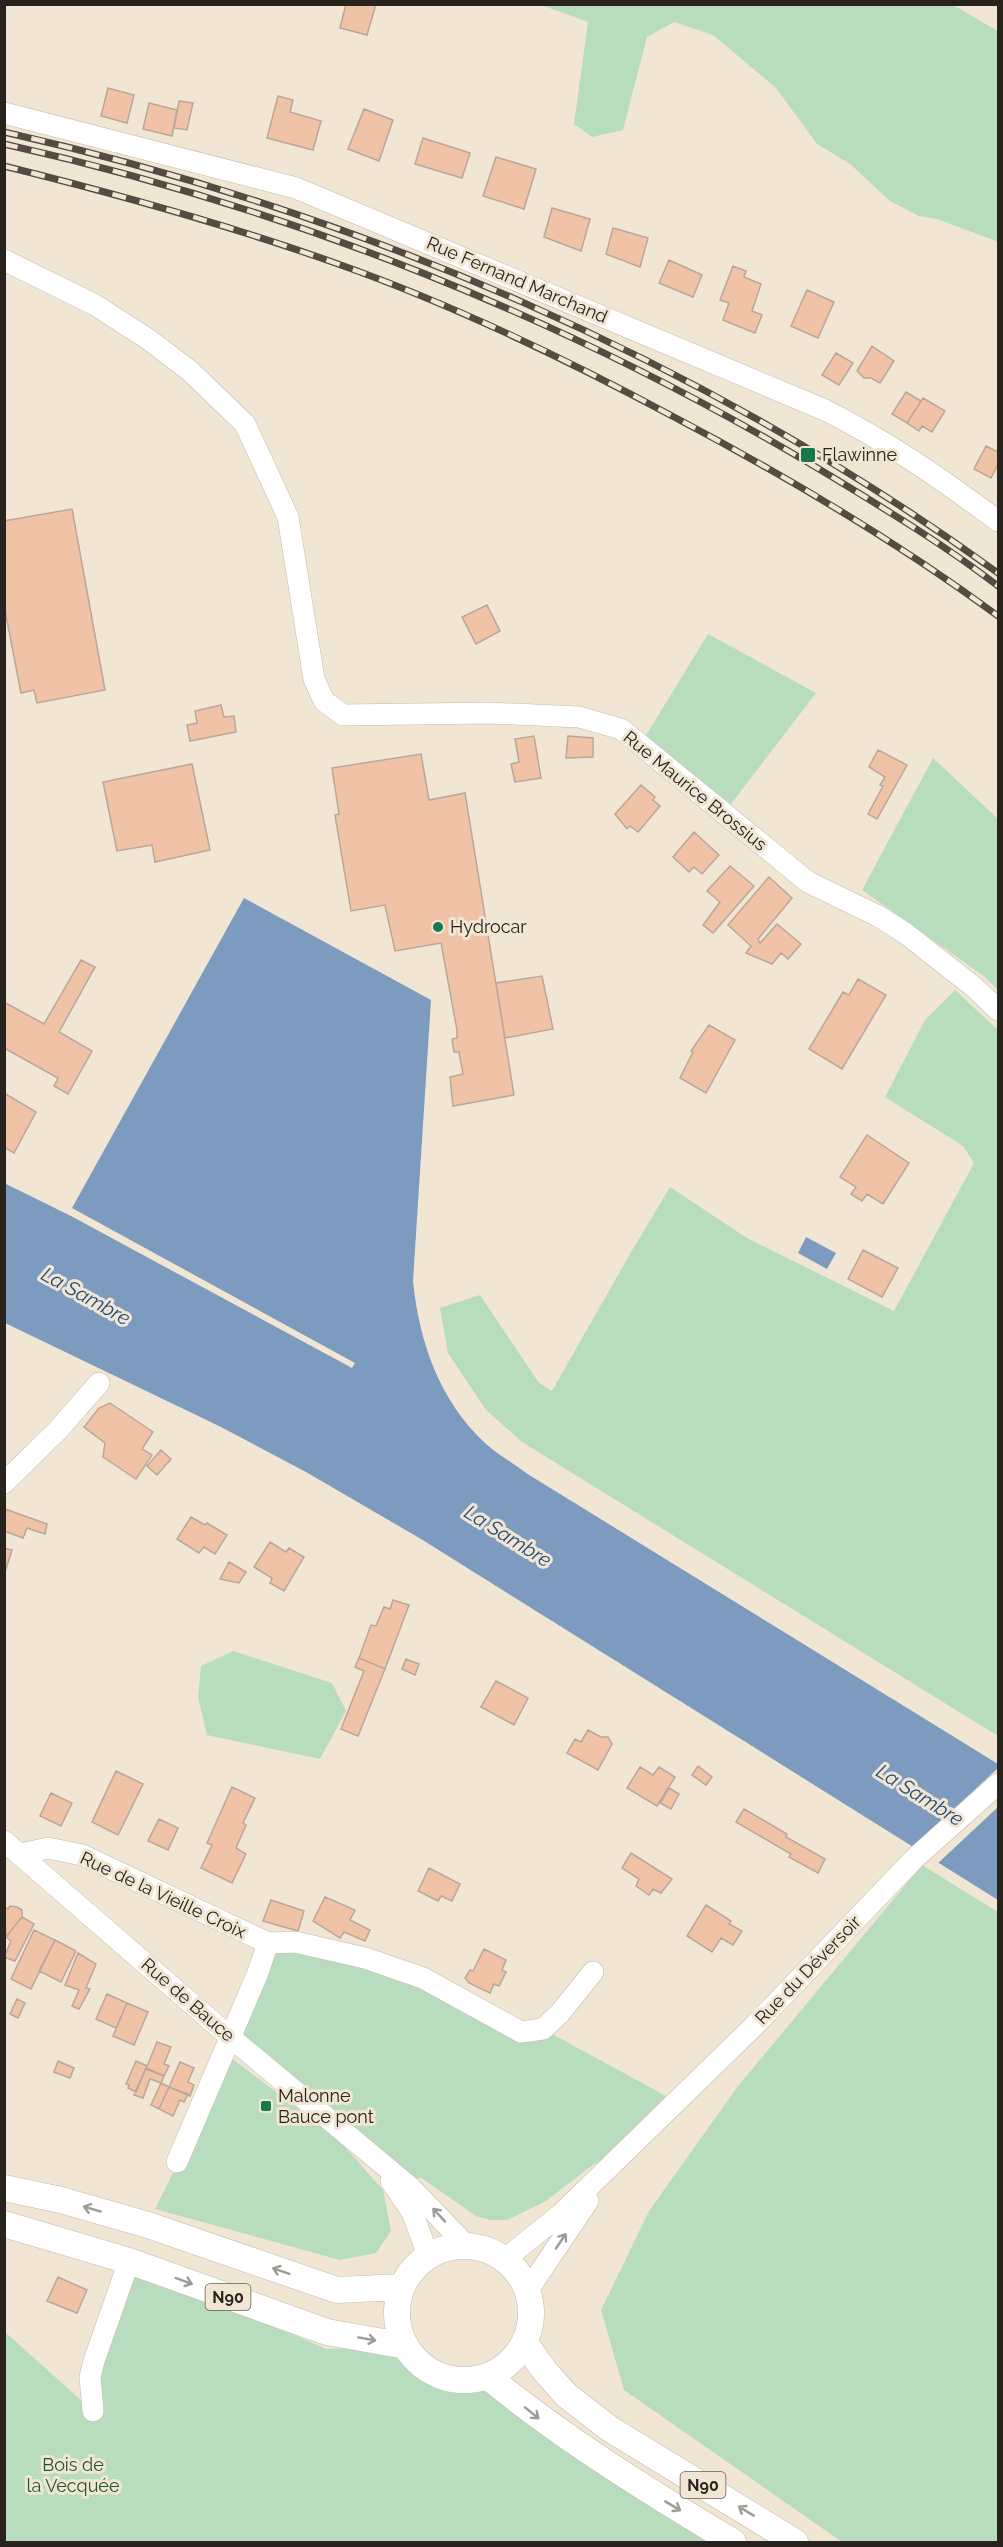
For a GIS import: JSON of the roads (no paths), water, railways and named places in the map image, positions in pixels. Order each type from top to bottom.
[{"type":"main road","name":"N90","points":[[4,2188],[61,2200],[148,2225],[337,2290],[402,2287]]},
{"type":"main road","name":"N90","points":[[4,2224],[129,2261],[327,2332],[406,2346]]},
{"type":"main road","points":[[129,2261],[148,2225]]},
{"type":"main road","points":[[466,2245],[480,2247],[505,2259],[528,2290],[531,2317],[525,2343],[509,2363],[487,2376],[466,2380],[440,2376],[423,2366],[406,2346],[397,2317],[402,2287],[412,2269],[428,2255],[466,2245]]},
{"type":"main road","name":"N90","points":[[525,2343],[566,2395],[610,2429],[795,2542]]},
{"type":"main road","name":"N90","points":[[487,2376],[541,2420],[733,2542]]},
{"type":"street","name":"Rue Fernand Marchand","points":[[4,112],[296,188],[825,410],[875,436],[928,469],[999,521]]},
{"type":"street","name":"Rue Maurice Brossius","points":[[4,260],[95,305],[148,339],[190,372],[245,423],[288,517],[314,679],[324,701],[343,715],[489,713],[579,717],[621,729],[808,882],[878,916],[906,933],[999,1010]]},
{"type":"street","points":[[4,1483],[58,1430],[99,1383]]},
{"type":"street","name":"Rue du Déversoir","points":[[505,2259],[561,2214],[753,2027],[915,1858],[999,1784]]},
{"type":"street","name":"Rue de Bauce","points":[[4,1841],[230,2037],[410,2187],[466,2245]]},
{"type":"street","name":"Rue de la Vieille Croix","points":[[21,1854],[48,1848],[82,1855],[268,1943],[295,1942],[364,1958],[423,1978],[521,2032],[543,2029],[560,2013],[593,1972]]},
{"type":"street","name":"Rue de la Vieille Croix","points":[[177,2162],[268,1943]]},
{"type":"street","name":"Rue de Bauce","points":[[373,2158],[412,2212],[428,2255]]},
{"type":"street","name":"Rue du Déversoir","points":[[528,2290],[618,2158]]},
{"type":"street","points":[[93,2411],[90,2377],[129,2261]]},
{"type":"water","name":"La Sambre","points":[[244,898],[431,1000],[413,1281],[420,1326],[426,1347],[455,1408],[485,1443],[526,1473],[998,1764],[998,1900],[421,1539],[306,1472],[221,1427],[5,1323],[4,1183],[71,1216],[352,1368],[355,1363],[72,1208]]},
{"type":"water","points":[[806,1237],[836,1253],[827,1269],[798,1253]]},
{"type":"railway","points":[[4,132],[137,165],[268,205],[397,251],[524,303],[647,361],[768,425],[885,496],[998,573]]},
{"type":"railway","points":[[4,144],[111,170],[322,235],[425,274],[526,317],[626,364],[723,414],[888,511],[998,586]]},
{"type":"railway","points":[[4,166],[256,236],[381,280],[509,334],[633,395],[799,486],[920,562],[998,616]]},
{"type":"place","name":"Flawinne","points":[[808,455]]},
{"type":"place","name":"Hydrocar","points":[[438,927]]},
{"type":"place","name":"Malonne Bauce pont","points":[[266,2106]]},
{"type":"park label","name":"Bois de la Vecquée","points":[[73,2475]]}]
